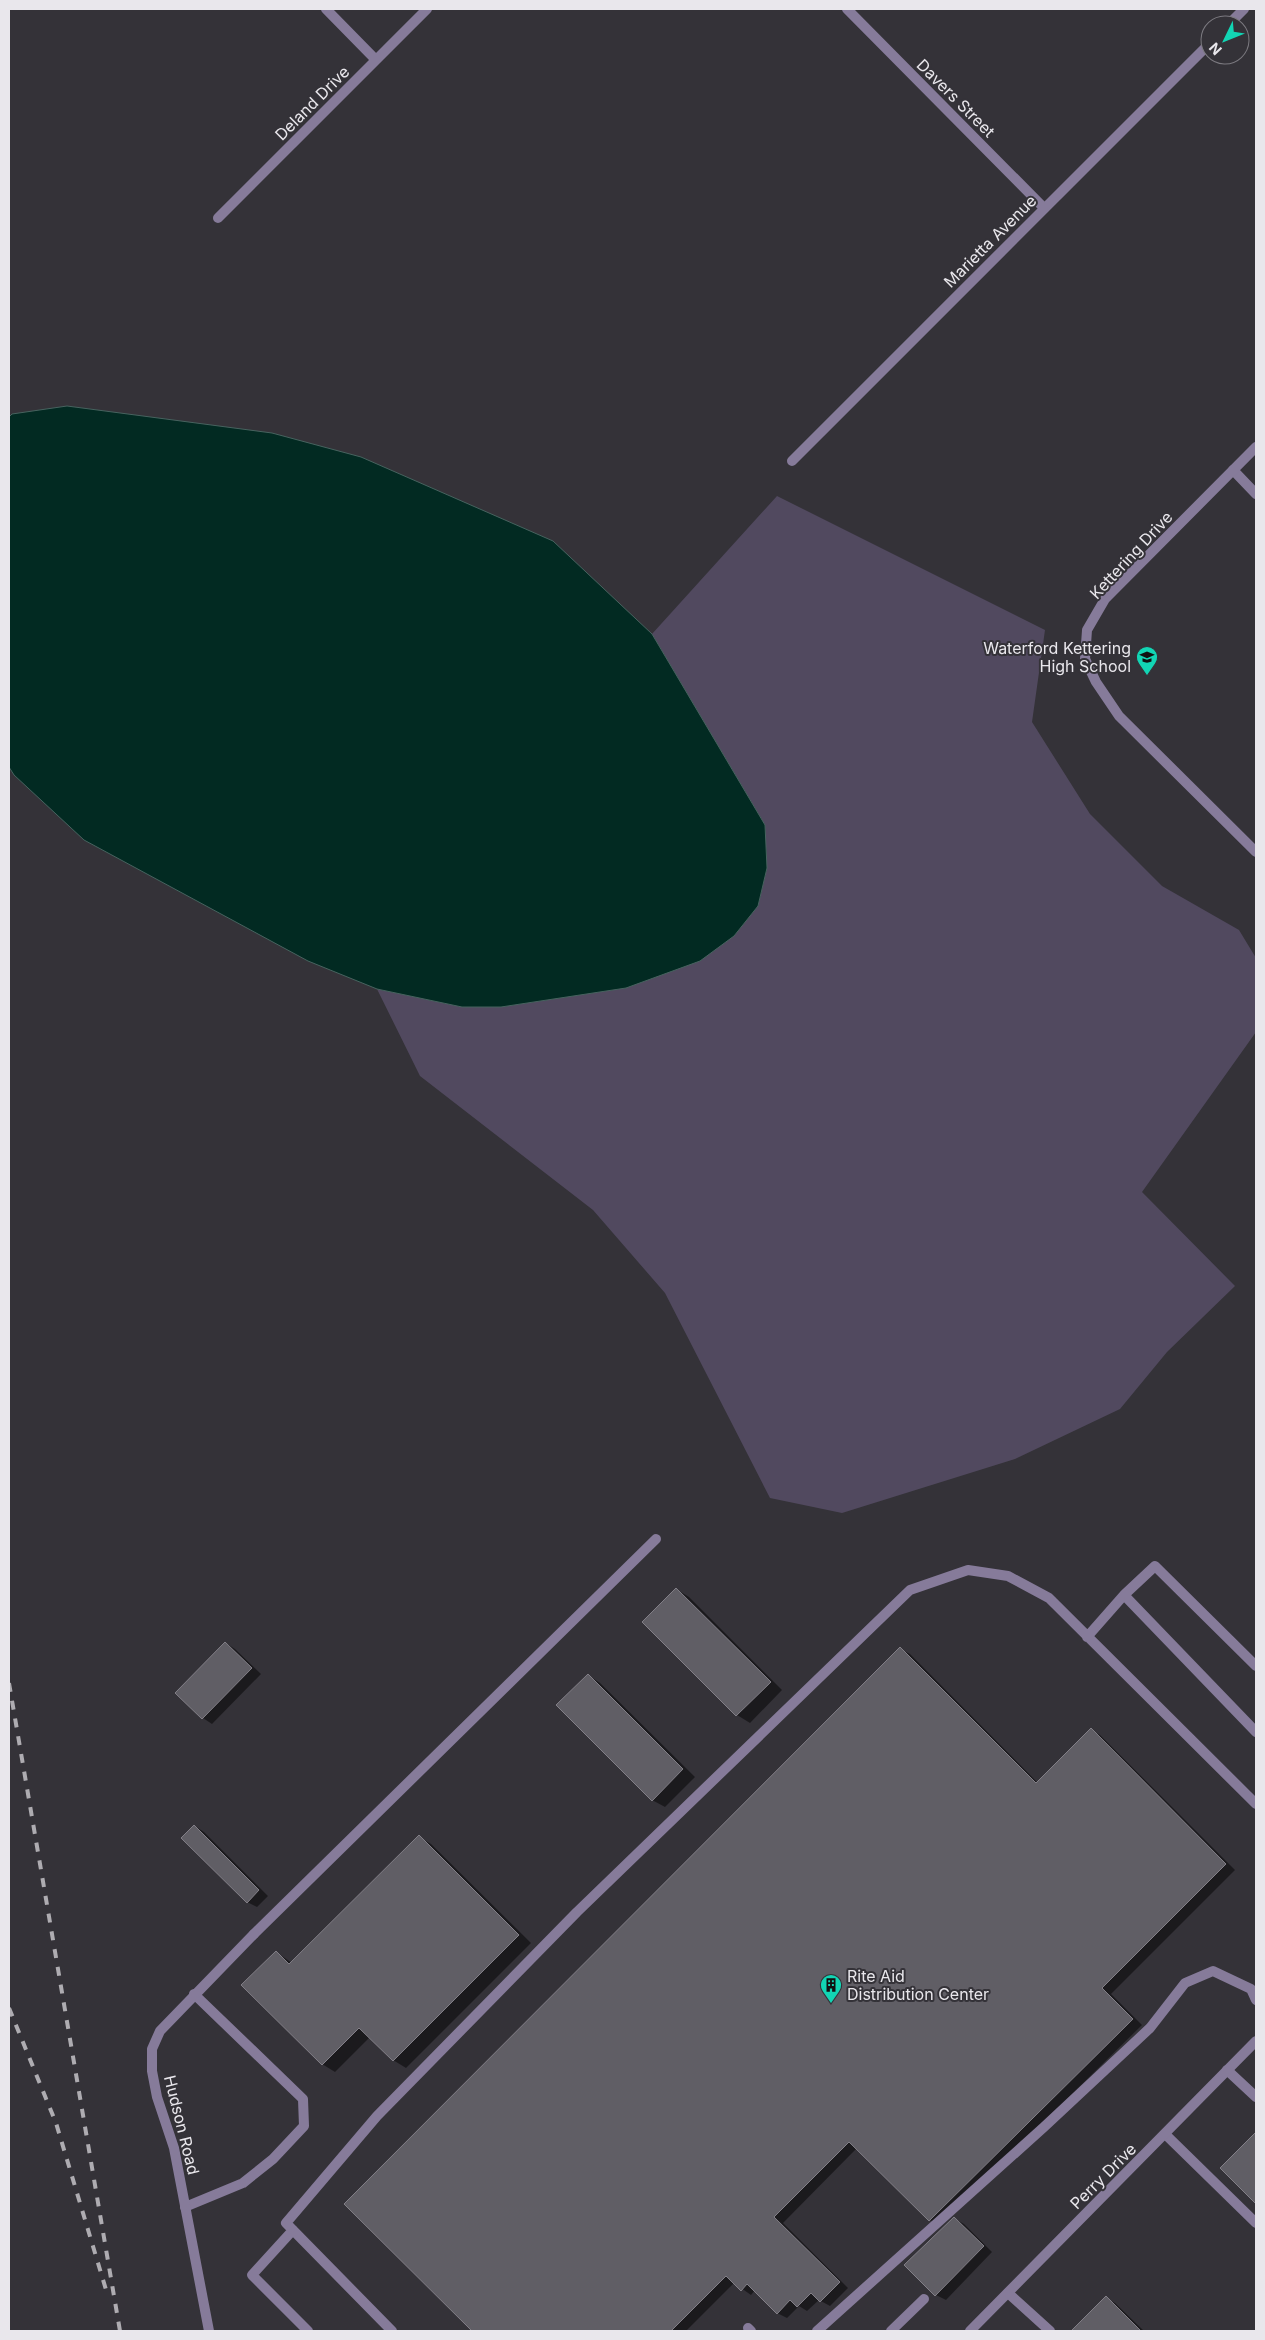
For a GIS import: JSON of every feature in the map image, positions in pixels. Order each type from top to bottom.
[{"type":"street","points":[[326,9],[376,60]]},
{"type":"street","name":"Deland Drive","points":[[218,218],[427,9]]},
{"type":"street","name":"Davers Street","points":[[847,9],[1044,208]]},
{"type":"street","name":"Marietta Avenue","points":[[792,461],[1200,52]]},
{"type":"street","name":"Kettering Drive","points":[[1256,447],[1106,599],[1087,630],[1085,659],[1096,682],[1118,716],[1256,852]]},
{"type":"street","points":[[1233,470],[1256,494]]},
{"type":"street","name":"Hudson Road","points":[[209,2331],[174,2148],[152,2071],[152,2050],[160,2031],[254,1934],[656,1539]]},
{"type":"street","points":[[1087,1637],[1124,1595],[1155,1566],[1256,1666]]},
{"type":"street","points":[[392,2331],[286,2223],[377,2116],[577,1912],[910,1590],[968,1570],[1008,1576],[1049,1598],[1256,1804]]},
{"type":"street","points":[[1124,1595],[1256,1732]]},
{"type":"street","points":[[817,2331],[1037,2134],[1150,2028],[1185,1982],[1213,1971],[1251,1989],[1256,2000]]},
{"type":"street","points":[[185,2207],[243,2183],[273,2159],[304,2126],[303,2099],[194,1994]]},
{"type":"street","name":"Perry Drive","points":[[970,2331],[1256,2041]]},
{"type":"street","points":[[1228,2070],[1256,2097]]},
{"type":"street","points":[[1165,2134],[1256,2223]]},
{"type":"street","points":[[293,2230],[252,2275],[308,2331]]},
{"type":"street","points":[[1008,2293],[1050,2331]]},
{"type":"street","points":[[891,2331],[924,2299]]},
{"type":"shaded area","points":[[67,406],[272,433],[361,457],[553,541],[652,634],[765,825],[767,868],[758,906],[734,936],[700,961],[626,988],[501,1007],[462,1007],[377,989],[308,961],[84,840],[14,775],[9,767],[9,417],[12,414]]},
{"type":"shaded area","points":[[777,496],[1045,630],[1032,722],[1090,814],[1162,886],[1239,930],[1256,958],[1256,1032],[1142,1192],[1235,1286],[1167,1352],[1120,1409],[1015,1459],[842,1513],[770,1498],[665,1293],[593,1210],[420,1076],[377,989],[462,1007],[734,936],[758,906],[767,868],[765,825],[652,634]]},
{"type":"building","points":[[676,1588],[771,1682],[736,1716],[642,1622]]},
{"type":"building","points":[[225,1642],[252,1668],[202,1719],[175,1693]]},
{"type":"building","name":"Rite Aid Distribution Center","points":[[900,1647],[1036,1783],[1091,1728],[1226,1864],[1102,1988],[1133,2019],[929,2221],[849,2142],[774,2217],[840,2282],[820,2302],[811,2293],[797,2307],[790,2300],[777,2314],[747,2284],[741,2291],[726,2276],[671,2331],[472,2331],[344,2204]]},
{"type":"building","points":[[588,1674],[683,1769],[652,1801],[556,1705]]},
{"type":"building","points":[[194,1825],[259,1890],[247,1903],[181,1838]]},
{"type":"building","points":[[419,1835],[519,1935],[393,2061],[359,2028],[322,2065],[241,1985],[276,1951],[289,1964]]},
{"type":"building","points":[[1256,2132],[1256,2204],[1220,2168]]},
{"type":"building","points":[[954,2217],[984,2246],[935,2296],[904,2265]]},
{"type":"building","points":[[1106,2296],[1141,2331],[1071,2331]]},
{"type":"railway","points":[[9,1683],[120,2331]]},
{"type":"railway","points":[[9,2008],[56,2123],[107,2293]]},
{"type":"place","name":"Waterford Kettering High School","points":[[1147,676]]},
{"type":"place","name":"Rite Aid Distribution Center","points":[[831,2004]]}]
